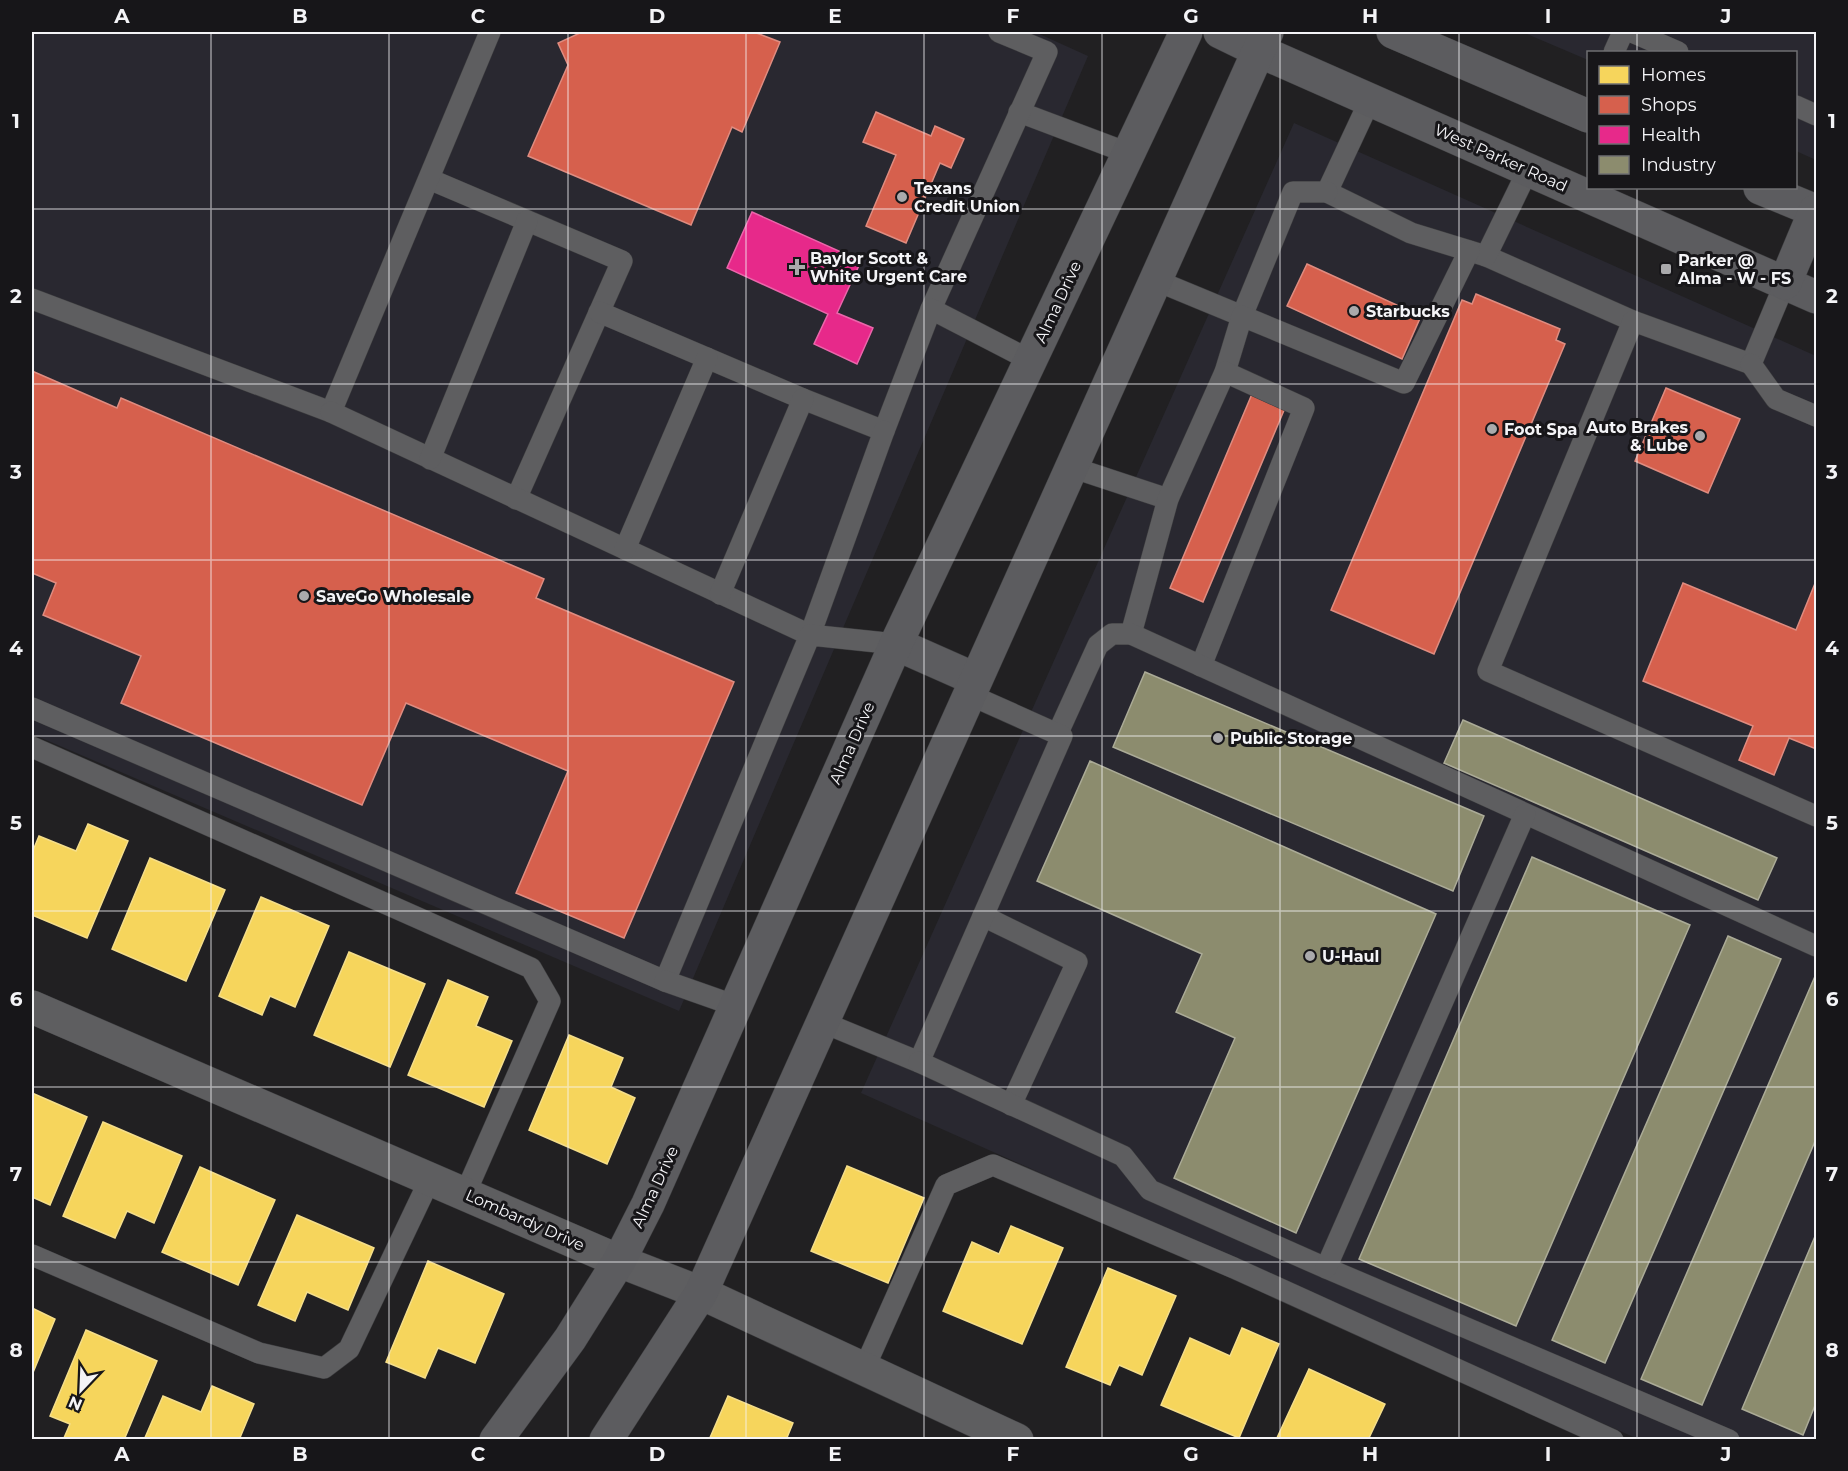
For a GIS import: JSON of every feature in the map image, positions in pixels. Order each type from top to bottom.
[{"type":"main road","name":"Alma Drive","points":[[496,1440],[570,1339],[619,1262],[648,1204],[896,644],[1186,32]]},
{"type":"main road","name":"West Parker Road","points":[[1220,32],[1262,41],[1370,100],[1816,297]]},
{"type":"main road","points":[[1393,32],[1587,114]]},
{"type":"main road","points":[[606,1440],[700,1293],[1262,41]]},
{"type":"main road","points":[[1763,189],[1816,210],[1785,282]]},
{"type":"main road","points":[[896,644],[972,687]]},
{"type":"street","name":"Lombardy Drive","points":[[32,1006],[619,1262],[700,1293],[1017,1440]]},
{"type":"lane","points":[[331,412],[490,32]]},
{"type":"lane","points":[[665,981],[810,635],[931,309],[1047,52],[999,32]]},
{"type":"lane","points":[[1614,51],[1623,32]]},
{"type":"lane","points":[[1632,32],[1676,51]]},
{"type":"lane","points":[[1327,192],[1370,100]]},
{"type":"lane","points":[[1797,106],[1816,115]]},
{"type":"lane","points":[[1019,112],[1128,153]]},
{"type":"lane","points":[[1155,280],[1404,383],[1527,170]]},
{"type":"lane","points":[[429,179],[622,261],[516,499]]},
{"type":"lane","points":[[1131,634],[1168,499],[1225,372],[1242,316],[1293,192],[1327,192],[1411,233],[1478,254],[1633,321],[1750,364],[1776,399],[1816,416]]},
{"type":"lane","points":[[430,459],[527,221]]},
{"type":"lane","points":[[1750,364],[1785,282]]},
{"type":"lane","points":[[32,299],[331,412],[810,635],[896,644]]},
{"type":"lane","points":[[931,309],[1030,360]]},
{"type":"lane","points":[[599,312],[884,431]]},
{"type":"lane","points":[[1633,321],[1488,671],[1816,816]]},
{"type":"lane","points":[[625,549],[707,358]]},
{"type":"lane","points":[[1200,666],[1304,408],[1225,372]]},
{"type":"lane","points":[[720,594],[803,399]]},
{"type":"lane","points":[[1071,466],[1168,499]]},
{"type":"lane","points":[[1057,735],[1098,645],[1112,634],[1131,634],[1816,946]]},
{"type":"lane","points":[[919,1062],[1062,736],[972,687]]},
{"type":"lane","points":[[32,708],[665,981],[736,1006]]},
{"type":"lane","points":[[32,747],[531,968],[550,1000],[465,1194]]},
{"type":"lane","points":[[1326,1268],[1525,814]]},
{"type":"lane","points":[[983,916],[1077,962],[1011,1106]]},
{"type":"lane","points":[[822,1022],[919,1062],[1123,1156],[1150,1190],[1326,1268],[1729,1440]]},
{"type":"lane","points":[[864,1369],[946,1185],[993,1165],[1234,1268],[1613,1440]]},
{"type":"lane","points":[[32,1255],[258,1353],[324,1368],[349,1349],[430,1179]]},
{"type":"shaded area","points":[[32,32],[1035,32],[1088,56],[679,1011],[32,734]]},
{"type":"shaded area","points":[[1522,32],[1816,32],[1816,160],[1797,151],[1797,51],[1587,51],[1587,60]]},
{"type":"shaded area","points":[[1294,123],[1816,356],[1816,1439],[1638,1439],[861,1093]]},
{"type":"building: Homes","points":[[88,824],[128,841],[87,938],[32,915],[32,853],[39,836],[76,851]]},
{"type":"building: Homes","points":[[150,858],[225,890],[186,981],[112,949]]},
{"type":"building: Homes","points":[[261,897],[329,926],[295,1007],[270,996],[262,1015],[219,996]]},
{"type":"building: Homes","points":[[349,952],[425,984],[390,1067],[314,1035]]},
{"type":"building: Homes","points":[[448,980],[488,997],[476,1026],[512,1041],[484,1107],[408,1075]]},
{"type":"building: Homes","points":[[569,1035],[623,1058],[611,1087],[635,1098],[607,1164],[529,1130]]},
{"type":"building: Homes","points":[[32,1093],[87,1117],[50,1205],[32,1197]]},
{"type":"building: Homes","points":[[103,1122],[182,1156],[154,1223],[127,1211],[115,1238],[63,1216]]},
{"type":"building: Homes","points":[[847,1166],[924,1198],[888,1283],[811,1251]]},
{"type":"building: Homes","points":[[200,1167],[275,1200],[238,1285],[162,1252]]},
{"type":"building: Homes","points":[[297,1215],[374,1248],[348,1310],[307,1292],[295,1321],[258,1305]]},
{"type":"building: Homes","points":[[1011,1226],[1063,1248],[1022,1344],[943,1311],[972,1242],[999,1254]]},
{"type":"building: Homes","points":[[428,1261],[504,1294],[475,1363],[438,1348],[425,1378],[386,1362]]},
{"type":"building: Homes","points":[[1108,1268],[1176,1296],[1142,1375],[1119,1365],[1110,1385],[1066,1367]]},
{"type":"building: Homes","points":[[32,1308],[55,1319],[32,1375]]},
{"type":"building: Homes","points":[[1242,1328],[1279,1344],[1239,1438],[1161,1405],[1190,1338],[1230,1356]]},
{"type":"building: Homes","points":[[86,1330],[157,1361],[124,1440],[68,1440],[64,1438],[70,1424],[50,1416]]},
{"type":"building: Homes","points":[[1309,1369],[1385,1404],[1368,1440],[1276,1440]]},
{"type":"building: Homes","points":[[212,1386],[254,1404],[239,1440],[144,1440],[163,1396],[201,1412]]},
{"type":"building: Homes","points":[[728,1396],[793,1423],[786,1440],[709,1440]]},
{"type":"building: Shops","points":[[582,32],[754,32],[780,42],[742,132],[732,127],[691,225],[528,156],[568,65],[558,43]]},
{"type":"building: Shops","name":"Texans Credit Union","points":[[876,112],[931,136],[935,126],[964,139],[951,168],[940,163],[906,243],[866,226],[896,155],[863,142]]},
{"type":"building: Shops","name":"Starbucks","points":[[1307,264],[1421,316],[1402,359],[1287,306]]},
{"type":"building: Shops","points":[[1476,294],[1560,329],[1556,340],[1565,344],[1434,654],[1331,610],[1462,300],[1472,304]]},
{"type":"building: Shops","points":[[32,371],[117,408],[121,398],[544,579],[536,598],[734,682],[624,938],[516,893],[568,771],[406,703],[362,805],[121,703],[141,656],[43,615],[56,583],[32,573]]},
{"type":"building: Shops","points":[[1666,388],[1740,419],[1708,493],[1635,461]]},
{"type":"building: Shops","points":[[1252,394],[1285,408],[1203,602],[1170,588]]},
{"type":"building: Shops","points":[[1816,581],[1816,749],[1789,738],[1774,775],[1739,760],[1753,726],[1643,681],[1683,583],[1796,630]]},
{"type":"building: Health","points":[[752,212],[861,261],[837,313],[873,328],[857,364],[814,344],[828,314],[727,268]]},
{"type":"building: Industry","points":[[1145,672],[1484,816],[1453,891],[1113,747]]},
{"type":"building: Industry","points":[[1463,720],[1777,858],[1758,900],[1444,763]]},
{"type":"building: Industry","points":[[1090,761],[1436,914],[1296,1233],[1174,1178],[1235,1038],[1176,1012],[1202,954],[1037,881]]},
{"type":"building: Industry","points":[[1532,857],[1690,925],[1516,1326],[1359,1259]]},
{"type":"building: Industry","points":[[1728,936],[1781,959],[1605,1363],[1552,1340]]},
{"type":"building: Industry","points":[[1816,974],[1816,1139],[1702,1405],[1641,1379]]},
{"type":"building: Industry","points":[[1816,1234],[1816,1403],[1803,1435],[1742,1409]]},
{"type":"place","name":"Texans Credit Union","points":[[902,197]]},
{"type":"place","name":"Baylor Scott & White Urgent Care","points":[[797,267]]},
{"type":"place","name":"Parker @ Alma - W - FS","points":[[1666,269]]},
{"type":"place","name":"Starbucks","points":[[1354,311]]},
{"type":"place","name":"Foot Spa","points":[[1492,429]]},
{"type":"place","name":"Auto Brakes & Lube","points":[[1700,436]]},
{"type":"place","name":"SaveGo Wholesale","points":[[304,596]]},
{"type":"place","name":"Public Storage","points":[[1218,738]]},
{"type":"place","name":"U-Haul","points":[[1310,956]]}]
